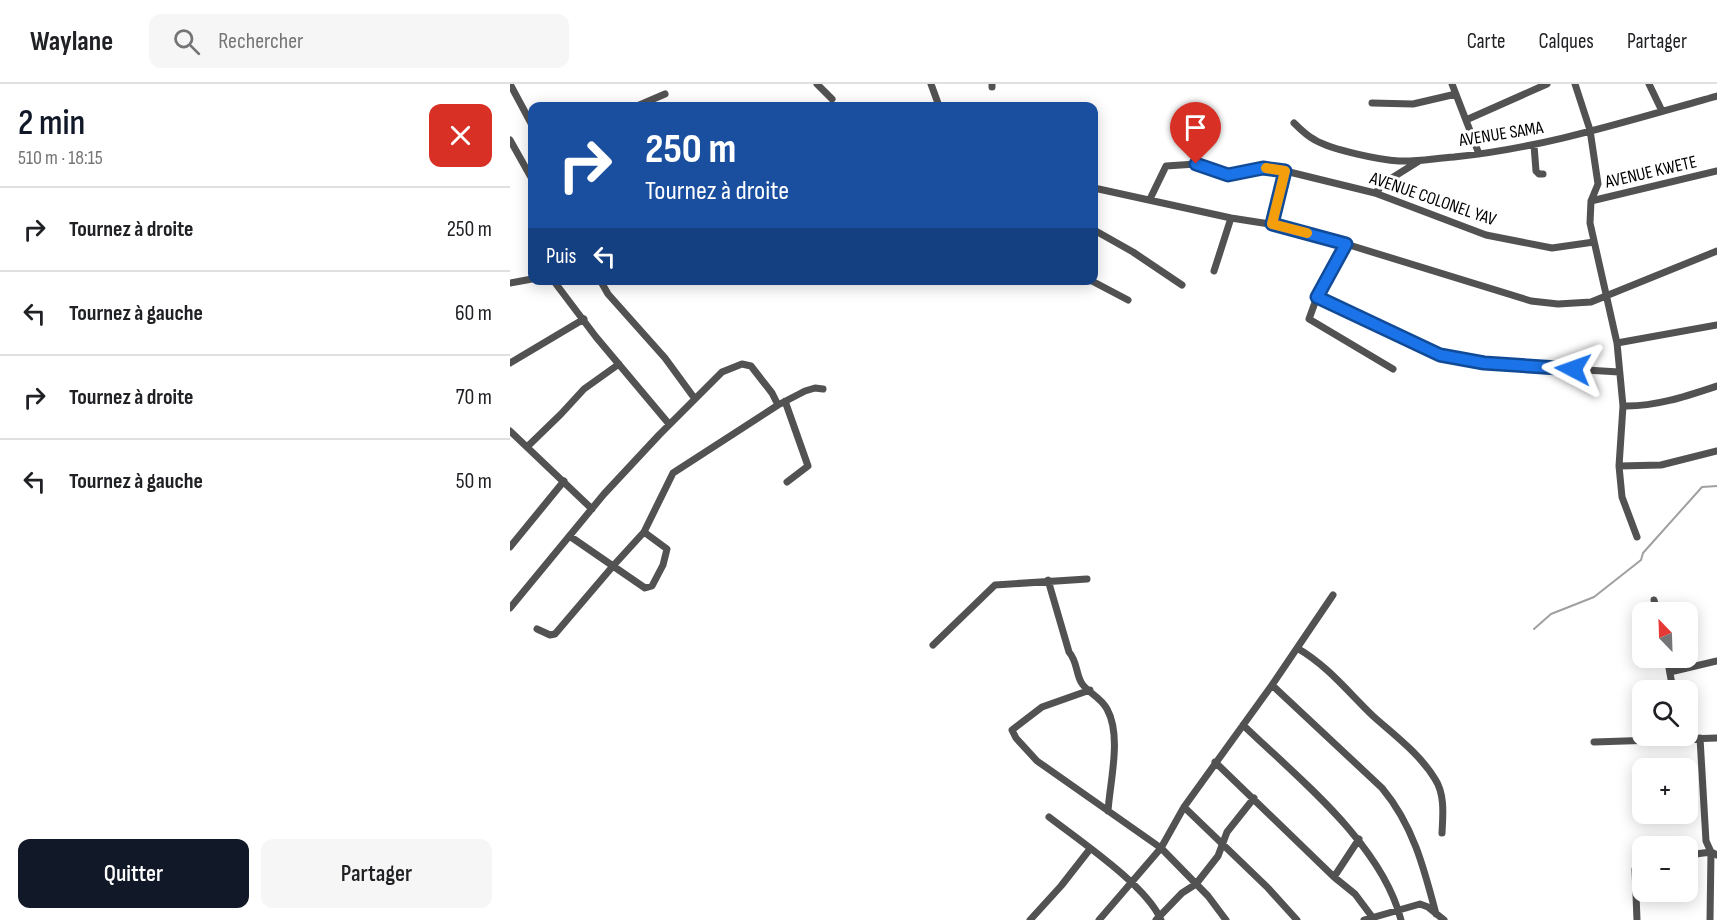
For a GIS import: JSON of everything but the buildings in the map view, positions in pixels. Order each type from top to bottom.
[{"type":"street","points":[[510,84],[528,118]]},
{"type":"street","points":[[817,84],[832,99]]},
{"type":"street","points":[[931,84],[938,102]]},
{"type":"street","points":[[1452,84],[1479,154]]},
{"type":"street","points":[[1466,120],[1547,84]]},
{"type":"street","points":[[1575,84],[1590,130],[1598,184],[1589,213],[1617,343],[1623,406],[1618,466],[1622,497],[1637,537]]},
{"type":"street","points":[[1649,84],[1662,111]]},
{"type":"street","points":[[646,102],[665,94]]},
{"type":"street","points":[[1372,103],[1413,104],[1456,94]]},
{"type":"street","name":"AVENUE SAMA","points":[[1294,123],[1312,139],[1328,145],[1393,160],[1420,160],[1534,145],[1717,96]]},
{"type":"street","points":[[510,140],[528,171]]},
{"type":"street","points":[[1534,145],[1536,172],[1543,174]]},
{"type":"street","points":[[1375,193],[1387,181],[1420,160]]},
{"type":"street","name":"AVENUE COLONEL YAV","points":[[1150,199],[1166,166],[1196,164],[1228,175],[1263,168],[1285,171],[1375,193],[1486,235],[1552,248],[1594,242]]},
{"type":"street","points":[[1272,224],[1285,171]]},
{"type":"street","name":"AVENUE KWETE","points":[[1591,201],[1717,171]]},
{"type":"street","points":[[1098,188],[1121,196],[1150,199],[1231,218],[1272,224],[1346,244],[1531,301],[1558,304],[1591,302],[1666,274],[1717,251]]},
{"type":"street","points":[[1214,271],[1231,218]]},
{"type":"street","points":[[1098,232],[1133,252],[1182,285]]},
{"type":"street","points":[[1346,244],[1317,297],[1309,319],[1393,369]]},
{"type":"street","points":[[510,283],[528,280]]},
{"type":"street","points":[[1098,284],[1128,300]]},
{"type":"street","points":[[558,285],[669,424]]},
{"type":"street","points":[[603,285],[695,399]]},
{"type":"street","points":[[1317,297],[1440,355],[1494,364],[1619,372]]},
{"type":"street","points":[[510,363],[584,319]]},
{"type":"street","points":[[1617,343],[1717,325]]},
{"type":"street","points":[[528,446],[584,389],[619,364]]},
{"type":"street","points":[[510,608],[592,509],[669,424],[722,372],[742,364],[755,369],[778,405]]},
{"type":"street","points":[[1623,406],[1660,403],[1717,386]]},
{"type":"street","points":[[537,629],[550,635],[555,634],[644,532],[673,473],[785,401],[805,391],[815,388],[823,389]]},
{"type":"street","points":[[785,401],[808,466],[787,482]]},
{"type":"street","points":[[511,433],[528,446],[592,509]]},
{"type":"street","points":[[1618,466],[1662,465],[1717,451]]},
{"type":"street","points":[[510,547],[564,481]]},
{"type":"street","points":[[571,537],[645,588],[652,586],[663,565],[667,549],[644,532]]},
{"type":"street","points":[[933,645],[995,585],[1087,579]]},
{"type":"street","points":[[1048,580],[1069,652],[1074,659],[1081,682],[1099,697],[1106,707],[1114,728],[1108,811]]},
{"type":"street","points":[[1099,920],[1161,848],[1184,807],[1272,685],[1333,595]]},
{"type":"street","points":[[1297,648],[1329,671],[1412,751],[1436,779],[1442,799],[1442,833]]},
{"type":"street","points":[[1670,672],[1717,661]]},
{"type":"street","points":[[1669,668],[1671,680]]},
{"type":"street","points":[[1272,685],[1382,788],[1397,807],[1414,841],[1436,914]]},
{"type":"street","points":[[1090,690],[1053,702],[1033,714],[1012,730],[1016,738],[1037,761],[1161,848],[1219,909],[1226,920]]},
{"type":"street","points":[[1243,725],[1359,839],[1383,878],[1401,920]]},
{"type":"street","points":[[1710,920],[1714,854],[1706,841],[1700,738],[1717,738]]},
{"type":"street","points":[[1594,742],[1632,740]]},
{"type":"street","points":[[1215,762],[1334,877],[1355,894],[1373,918]]},
{"type":"street","points":[[1049,817],[1131,882],[1159,919],[1182,893],[1196,884],[1218,856],[1227,832],[1254,798]]},
{"type":"street","points":[[1184,807],[1267,886],[1297,920]]},
{"type":"street","points":[[1334,877],[1359,839]]},
{"type":"street","points":[[1030,920],[1061,886],[1089,849]]},
{"type":"street","points":[[1698,855],[1714,854]]},
{"type":"street","points":[[1636,902],[1637,920]]},
{"type":"street","points":[[1364,920],[1420,904],[1428,907],[1444,920]]},
{"type":"waterway","points":[[1534,629],[1551,614],[1594,597],[1641,560],[1643,553],[1702,487],[1717,486]]},
{"type":"slow traffic","points":[[1266,168],[1285,171],[1272,224],[1307,233]]},
{"type":"route","points":[[1196,164],[1228,175],[1263,168],[1285,171],[1272,224],[1346,244],[1317,297],[1440,355],[1484,363],[1573,369]]}]
